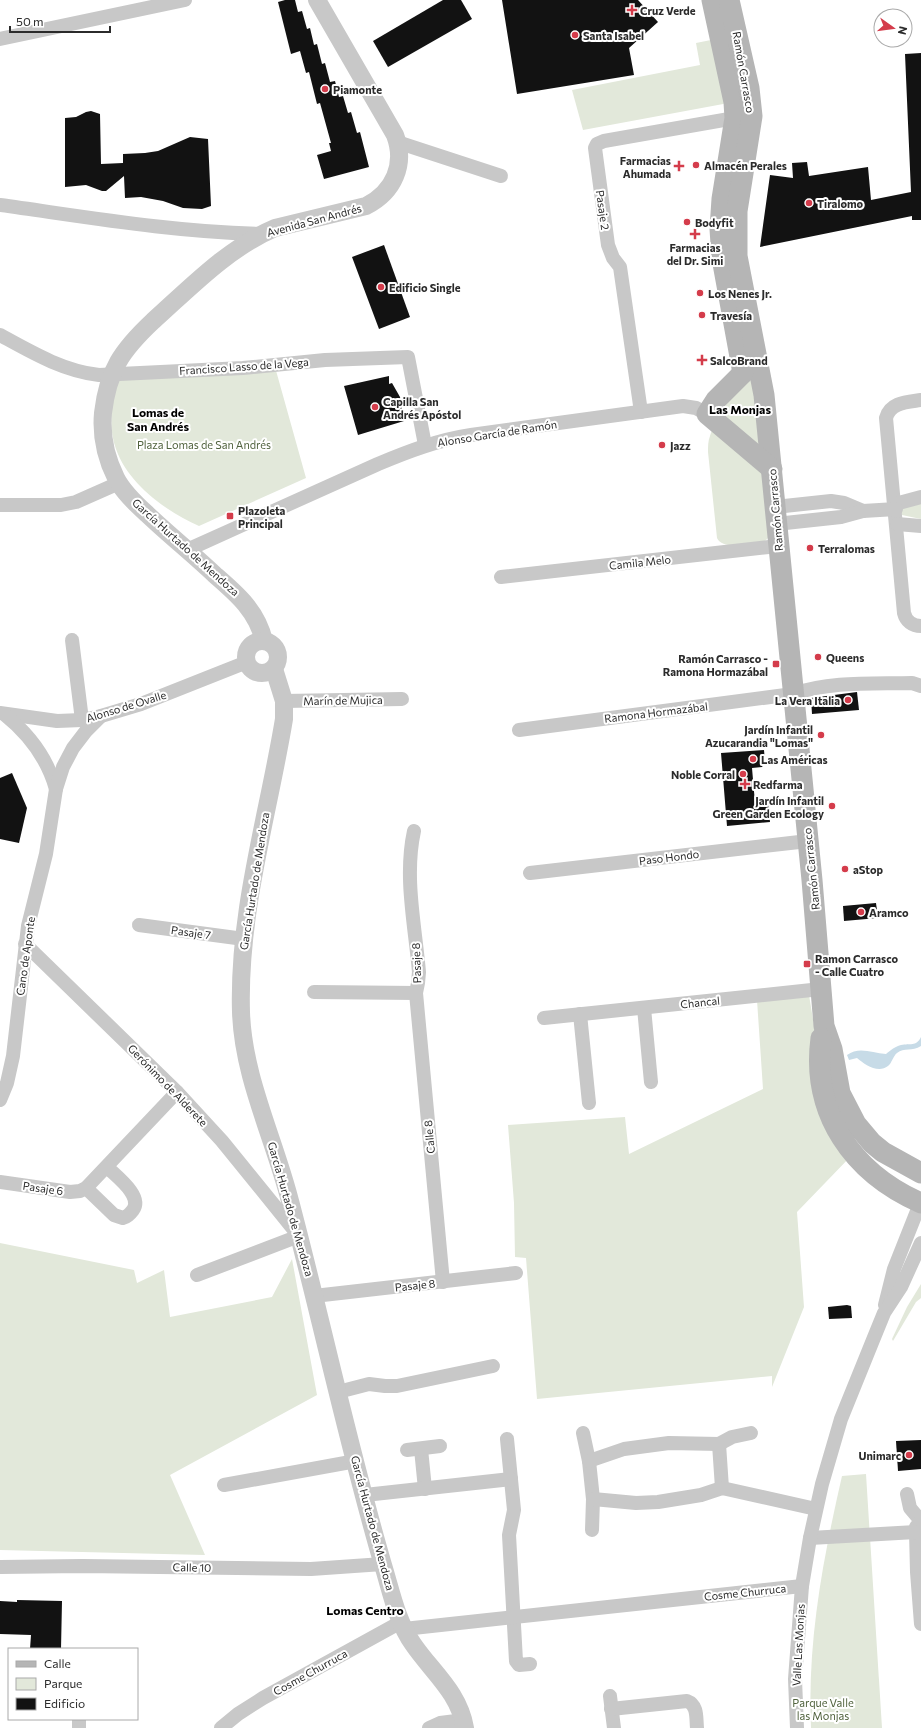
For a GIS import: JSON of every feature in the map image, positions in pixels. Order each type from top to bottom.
[{"type":"main road","name":"Ramón Carrasco","points":[[712,0],[732,86],[735,118],[722,199],[720,230],[722,258],[752,376],[772,469],[778,546],[808,841],[824,1026],[832,1050],[840,1093],[856,1124],[872,1143],[883,1152],[921,1173]]},
{"type":"main road","name":"Ramón Carrasco","points":[[729,0],[749,88],[752,116],[751,131],[737,211],[737,256],[752,376]]},
{"type":"main road","points":[[707,414],[716,400],[752,376]]},
{"type":"main road","name":"Alonso García de Ramón","points":[[707,414],[772,469]]},
{"type":"main road","name":"Ramón Carrasco","points":[[824,1026],[820,1045],[821,1078],[826,1105],[839,1134],[856,1159],[871,1173],[887,1185],[921,1203]]},
{"type":"street","points":[[0,39],[163,2],[185,0]]},
{"type":"street","name":"Avenida San Andrés","points":[[0,205],[165,228],[217,233],[261,234],[275,228],[359,209],[373,203],[386,192],[396,175],[399,156],[397,142],[317,0]]},
{"type":"street","name":"Pasaje 2","points":[[641,412],[620,267],[613,258],[608,245],[595,148],[597,144],[604,141],[735,118]]},
{"type":"street","points":[[397,142],[501,176]]},
{"type":"street","name":"García Hurtado de Mendoza","points":[[261,234],[235,250],[180,296],[141,332],[123,353],[112,374],[104,405],[103,433],[108,458],[120,483],[138,506],[164,531],[245,602],[257,620],[264,641]]},
{"type":"street","name":"Francisco Lasso de la Vega","points":[[0,335],[62,366],[74,370],[99,374],[243,368],[325,360],[408,357],[425,445]]},
{"type":"street","points":[[921,400],[896,405],[890,410],[886,418],[897,524],[904,613],[910,622],[917,626],[921,626]]},
{"type":"street","name":"Alonso García de Ramón","points":[[187,550],[425,445],[471,435],[690,406],[707,414]]},
{"type":"street","points":[[0,505],[61,505],[76,502],[120,483]]},
{"type":"street","points":[[776,515],[831,501],[863,511],[895,506],[921,497]]},
{"type":"street","points":[[897,524],[921,526]]},
{"type":"street","name":"Camila Melo","points":[[501,578],[778,546]]},
{"type":"street","points":[[72,640],[82,720]]},
{"type":"street","points":[[264,641],[272,645],[277,652],[278,661],[274,669],[270,672],[261,673],[252,670],[247,662],[247,653],[248,649],[255,643],[264,641]]},
{"type":"street","name":"Alonso de Ovalle","points":[[2,713],[43,720],[82,720],[141,704],[247,662]]},
{"type":"street","name":"García Hurtado de Mendoza","points":[[274,669],[284,701],[284,719],[254,871],[244,939],[241,999],[245,1046],[255,1089],[290,1198],[365,1496],[383,1564],[403,1626],[412,1644],[450,1690],[465,1724]]},
{"type":"street","name":"Ramona Hormazábal","points":[[519,730],[793,694],[807,689],[832,685],[912,684],[921,686]]},
{"type":"street","name":"Marín de Mujica","points":[[284,701],[402,699]]},
{"type":"street","name":"Cano de Aponte","points":[[2,713],[36,745],[50,771],[56,789]]},
{"type":"street","name":"Cano de Aponte","points":[[0,1100],[7,1083],[13,1056],[25,944],[46,854],[56,789],[63,767],[73,748],[86,731],[101,716]]},
{"type":"street","name":"Pasaje 8","points":[[314,992],[416,993],[419,972],[409,871],[410,851],[414,831]]},
{"type":"street","name":"Paso Hondo","points":[[530,872],[808,841]]},
{"type":"street","name":"Pasaje 7","points":[[139,925],[244,939]]},
{"type":"street","name":"Gerónimo de Alderete","points":[[25,944],[177,1092],[222,1141],[299,1236]]},
{"type":"street","name":"Chancal","points":[[544,1018],[821,989]]},
{"type":"street","name":"Calle 8","points":[[416,993],[443,1282]]},
{"type":"street","points":[[644,1008],[651,1082]]},
{"type":"street","points":[[580,1014],[589,1103]]},
{"type":"street","points":[[107,1167],[135,1197],[136,1205],[130,1215],[123,1218],[114,1215],[86,1188],[177,1092]]},
{"type":"street","name":"Pasaje 6","points":[[0,1182],[70,1192],[80,1191],[86,1188]]},
{"type":"street","name":"Cosme Churruca","points":[[221,1728],[238,1714],[263,1698],[403,1626],[513,1617],[802,1586],[816,1509],[828,1461],[841,1419],[884,1313],[894,1269],[921,1203]]},
{"type":"street","points":[[197,1275],[299,1236]]},
{"type":"street","name":"Cosme Churruca","points":[[884,1313],[901,1287],[921,1244]]},
{"type":"street","name":"Pasaje 8","points":[[314,1296],[516,1273]]},
{"type":"street","points":[[338,1392],[369,1384],[389,1387],[397,1386],[493,1366]]},
{"type":"street","points":[[583,1433],[589,1461],[593,1499],[592,1530]]},
{"type":"street","points":[[589,1461],[624,1449],[669,1443],[719,1444],[732,1437],[751,1433]]},
{"type":"street","points":[[507,1439],[514,1510],[509,1535],[516,1663],[519,1665],[530,1664]]},
{"type":"street","points":[[719,1444],[722,1488]]},
{"type":"street","points":[[407,1450],[440,1446]]},
{"type":"street","points":[[421,1448],[425,1489]]},
{"type":"street","points":[[224,1485],[356,1461]]},
{"type":"street","points":[[365,1496],[511,1479]]},
{"type":"street","points":[[593,1499],[658,1502],[686,1498],[722,1488],[816,1509]]},
{"type":"street","points":[[907,1494],[910,1508],[919,1524],[917,1572],[921,1624]]},
{"type":"street","points":[[810,1538],[919,1524]]},
{"type":"street","name":"Calle 10","points":[[0,1567],[83,1566],[310,1569],[383,1564]]},
{"type":"street","name":"Valle Las Monjas","points":[[797,1728],[795,1679],[802,1586]]},
{"type":"street","points":[[614,1728],[610,1702],[687,1701],[696,1709],[697,1728]]},
{"type":"street","points":[[429,1728],[440,1723],[465,1724]]},
{"type":"green space","points":[[711,40],[734,102],[583,130],[572,90],[700,65],[696,43]]},
{"type":"green space","name":"Plaza Lomas de San Andrés","points":[[275,367],[306,478],[199,526],[162,505],[139,485],[130,474],[122,462],[113,440],[111,421],[117,376]]},
{"type":"green space","points":[[752,377],[770,536],[765,541],[731,545],[720,542],[717,538],[708,442],[727,403],[740,387]]},
{"type":"green space","points":[[921,501],[921,519],[902,515],[900,508]]},
{"type":"green space","points":[[809,995],[820,1062],[853,1154],[797,1212],[804,1307],[772,1387],[772,1376],[537,1399],[526,1258],[515,1257],[514,1203],[508,1125],[625,1117],[629,1154],[763,1089],[757,1000]]},
{"type":"green space","points":[[0,1243],[134,1270],[137,1283],[164,1270],[170,1317],[272,1297],[292,1259],[317,1395],[170,1475],[205,1555],[0,1550]]},
{"type":"green space","points":[[921,1284],[921,1298],[916,1302],[893,1341],[892,1339],[907,1307]]},
{"type":"green space","name":"Parque Valle las Monjas","points":[[866,1474],[882,1728],[811,1728],[811,1664],[814,1632],[823,1570],[835,1507],[842,1476]]},
{"type":"water","points":[[921,1037],[921,1046],[914,1049],[900,1051],[896,1054],[888,1066],[880,1069],[871,1067],[857,1058],[849,1060],[847,1055],[861,1050],[886,1054],[904,1044],[915,1043]]},
{"type":"building","name":"Piamonte","points":[[295,0],[298,12],[302,11],[307,29],[310,28],[314,45],[317,44],[322,64],[325,63],[330,82],[335,81],[339,97],[343,96],[348,113],[351,112],[357,133],[360,132],[369,167],[324,179],[317,155],[331,151],[329,143],[331,143],[320,103],[317,104],[309,72],[306,73],[300,51],[291,54],[278,2]]},
{"type":"building","points":[[443,0],[461,0],[472,19],[388,67],[373,41]]},
{"type":"building","name":"Santa Isabel","points":[[502,0],[638,0],[658,22],[629,48],[634,75],[517,94]]},
{"type":"building","points":[[921,53],[921,220],[912,220],[912,216],[760,247],[770,175],[793,178],[792,163],[807,162],[809,176],[868,167],[871,200],[911,192],[905,54]]},
{"type":"building","points":[[91,111],[100,114],[101,164],[123,163],[123,154],[158,151],[190,137],[208,139],[211,206],[202,209],[183,208],[163,201],[141,197],[125,198],[124,176],[106,191],[86,185],[65,187],[65,118],[76,117]]},
{"type":"building","name":"Edificio Single","points":[[384,245],[410,317],[379,329],[352,257]]},
{"type":"building","points":[[389,376],[389,384],[392,383],[400,397],[404,421],[358,435],[344,386]]},
{"type":"building","points":[[857,692],[859,710],[812,714],[811,698]]},
{"type":"building","points":[[764,750],[765,762],[762,767],[752,768],[755,803],[768,802],[770,822],[727,826],[721,753]]},
{"type":"building","points":[[12,773],[27,808],[19,843],[0,839],[0,778]]},
{"type":"building","points":[[876,903],[878,918],[844,921],[843,906]]},
{"type":"building","points":[[851,1306],[852,1318],[829,1319],[828,1307]]},
{"type":"building","name":"Unimarc","points":[[921,1440],[921,1469],[898,1471],[896,1441]]},
{"type":"building","points":[[17,1600],[62,1601],[61,1648],[30,1648],[31,1635],[0,1634],[0,1601],[17,1602]]},
{"type":"place","name":"Cruz Verde","points":[[632,10]]},
{"type":"place","name":"Santa Isabel","points":[[575,35]]},
{"type":"place","name":"Piamonte","points":[[325,89]]},
{"type":"place","name":"Almacén Perales","points":[[696,165]]},
{"type":"place","name":"Farmacias Ahumada","points":[[679,166]]},
{"type":"place","name":"Tiralomo","points":[[809,203]]},
{"type":"place","name":"Bodyfit","points":[[687,222]]},
{"type":"place","name":"Farmacias del Dr. Simi","points":[[695,234]]},
{"type":"place","name":"Edificio Single","points":[[381,287]]},
{"type":"place","name":"Los Nenes Jr.","points":[[700,293]]},
{"type":"place","name":"Travesía","points":[[702,315]]},
{"type":"place","name":"SalcoBrand","points":[[702,360]]},
{"type":"place","name":"Capilla San Andrés Apóstol","points":[[375,407]]},
{"type":"place","name":"Jazz","points":[[662,445]]},
{"type":"place","name":"Plazoleta Principal","points":[[230,516]]},
{"type":"place","name":"Terralomas","points":[[810,548]]},
{"type":"place","name":"Queens","points":[[818,657]]},
{"type":"place","name":"Ramón Carrasco - Ramona Hormazábal","points":[[776,664]]},
{"type":"place","name":"La Vera Italia","points":[[848,700]]},
{"type":"place","name":"Jardín Infantil Azucarandia \"Lomas\"","points":[[821,735]]},
{"type":"place","name":"Las Américas","points":[[753,759]]},
{"type":"place","name":"Noble Corral","points":[[743,774]]},
{"type":"place","name":"Redfarma","points":[[745,784]]},
{"type":"place","name":"Jardín Infantil Green Garden Ecology","points":[[832,806]]},
{"type":"place","name":"aStop","points":[[845,869]]},
{"type":"place","name":"Aramco","points":[[861,912]]},
{"type":"place","name":"Ramon Carrasco - Calle Cuatro","points":[[807,964]]},
{"type":"place","name":"Unimarc","points":[[909,1455]]},
{"type":"district","name":"Las Monjas","points":[[740,409]]},
{"type":"district","name":"Lomas de San Andrés","points":[[158,419]]},
{"type":"district","name":"Lomas Centro","points":[[365,1610]]}]
